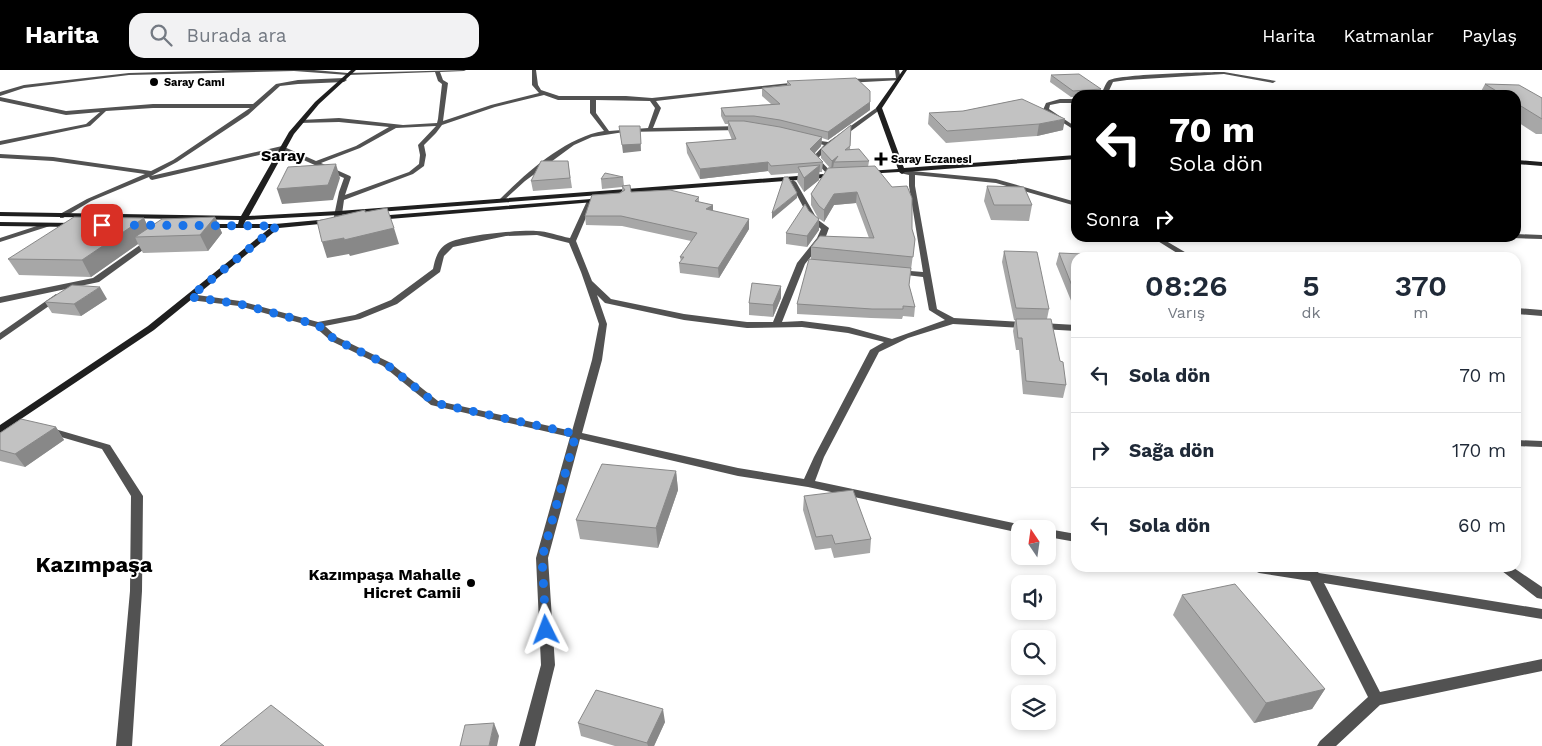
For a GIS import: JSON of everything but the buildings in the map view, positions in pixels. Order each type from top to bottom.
[{"type":"street","points":[[294,70],[351,72],[464,70]]},
{"type":"street","points":[[0,94],[24,87],[132,72],[299,70]]},
{"type":"street","points":[[534,70],[535,85],[540,91],[558,98],[652,100],[806,83]]},
{"type":"street","points":[[897,70],[899,80]]},
{"type":"street","points":[[831,175],[815,158],[827,144],[865,120],[879,108],[906,70]]},
{"type":"street","points":[[341,199],[411,173],[422,165],[421,145],[440,124],[446,93],[445,83],[441,82],[437,71]]},
{"type":"street","points":[[239,226],[291,133],[317,103],[351,72]]},
{"type":"street","points":[[1106,90],[1111,82],[1127,78],[1224,73],[1273,81]]},
{"type":"street","points":[[63,216],[89,200],[135,182],[175,161],[246,114],[278,85],[344,80]]},
{"type":"street","points":[[840,81],[899,80]]},
{"type":"street","points":[[301,122],[339,120],[394,127],[440,124],[492,106],[544,93]]},
{"type":"street","points":[[593,98],[593,113],[607,132]]},
{"type":"street","points":[[0,99],[66,114],[153,106],[255,106]]},
{"type":"street","points":[[650,129],[658,108],[652,100]]},
{"type":"street","points":[[1071,101],[1048,104],[1046,110],[1071,126]]},
{"type":"street","points":[[879,108],[902,172]]},
{"type":"street","points":[[0,143],[88,125],[104,111]]},
{"type":"street","points":[[315,162],[358,147],[394,127]]},
{"type":"street","points":[[502,200],[523,180],[572,144],[591,135],[650,129],[747,128]]},
{"type":"street","points":[[800,138],[827,144]]},
{"type":"street","points":[[135,182],[282,148],[348,177],[337,221]]},
{"type":"street","points":[[0,156],[53,159],[151,173]]},
{"type":"street","points":[[858,174],[1071,157]]},
{"type":"street","points":[[1521,162],[1542,164]]},
{"type":"street","points":[[902,172],[996,182],[1071,203]]},
{"type":"street","points":[[912,173],[912,186],[933,310],[952,321]]},
{"type":"street","points":[[0,214],[243,218],[339,213],[849,174]]},
{"type":"street","points":[[191,226],[277,226],[590,201],[792,182],[831,175]]},
{"type":"street","points":[[776,324],[801,263],[822,239],[825,228],[814,220],[792,182]]},
{"type":"street","points":[[527,746],[548,665],[542,558],[597,360],[603,324],[572,241],[590,201]]},
{"type":"street","points":[[0,430],[151,328],[290,215]]},
{"type":"street","points":[[172,226],[180,218]]},
{"type":"street","points":[[0,224],[87,225]]},
{"type":"street","points":[[0,240],[49,224]]},
{"type":"street","points":[[318,325],[357,317],[394,302],[437,270],[440,256],[450,245],[506,234],[538,233],[572,241]]},
{"type":"street","points":[[0,300],[96,280],[157,236]]},
{"type":"street","points":[[1521,236],[1542,237]]},
{"type":"street","points":[[1164,242],[1181,252]]},
{"type":"street","points":[[801,263],[811,264]]},
{"type":"street","points":[[888,271],[927,275]]},
{"type":"street","points":[[588,281],[608,302],[684,317],[747,325],[802,324],[849,330],[893,342]]},
{"type":"street","points":[[0,337],[72,285]]},
{"type":"street","points":[[190,297],[240,304],[318,325],[334,339],[386,364],[435,403],[738,472],[808,483],[1011,526]]},
{"type":"street","points":[[1521,311],[1542,313]]},
{"type":"street","points":[[808,483],[819,457],[875,350],[952,321],[1071,328]]},
{"type":"street","points":[[16,420],[106,447],[137,496],[136,591],[124,746]]},
{"type":"street","points":[[1521,443],[1542,444]]},
{"type":"street","points":[[1056,534],[1071,537]]},
{"type":"street","points":[[1310,572],[1542,614]]},
{"type":"street","points":[[1310,572],[1376,699]]},
{"type":"street","points":[[1512,572],[1542,594]]},
{"type":"street","points":[[1325,746],[1376,699],[1542,665]]},
{"type":"place","name":"Saray Cami","points":[[154,82]]},
{"type":"place","name":"Saray Eczanesi","points":[[881,159]]},
{"type":"place","name":"Kazımpaşa Mahalle Hicret Camii","points":[[471,583]]},
{"type":"district","name":"Saray","points":[[283,155]]},
{"type":"district","name":"Kazımpaşa","points":[[94,564]]},
{"type":"route","points":[[102,225],[277,226],[190,297],[240,304],[318,325],[334,339],[386,364],[435,403],[576,434],[542,558],[546,630]]}]
